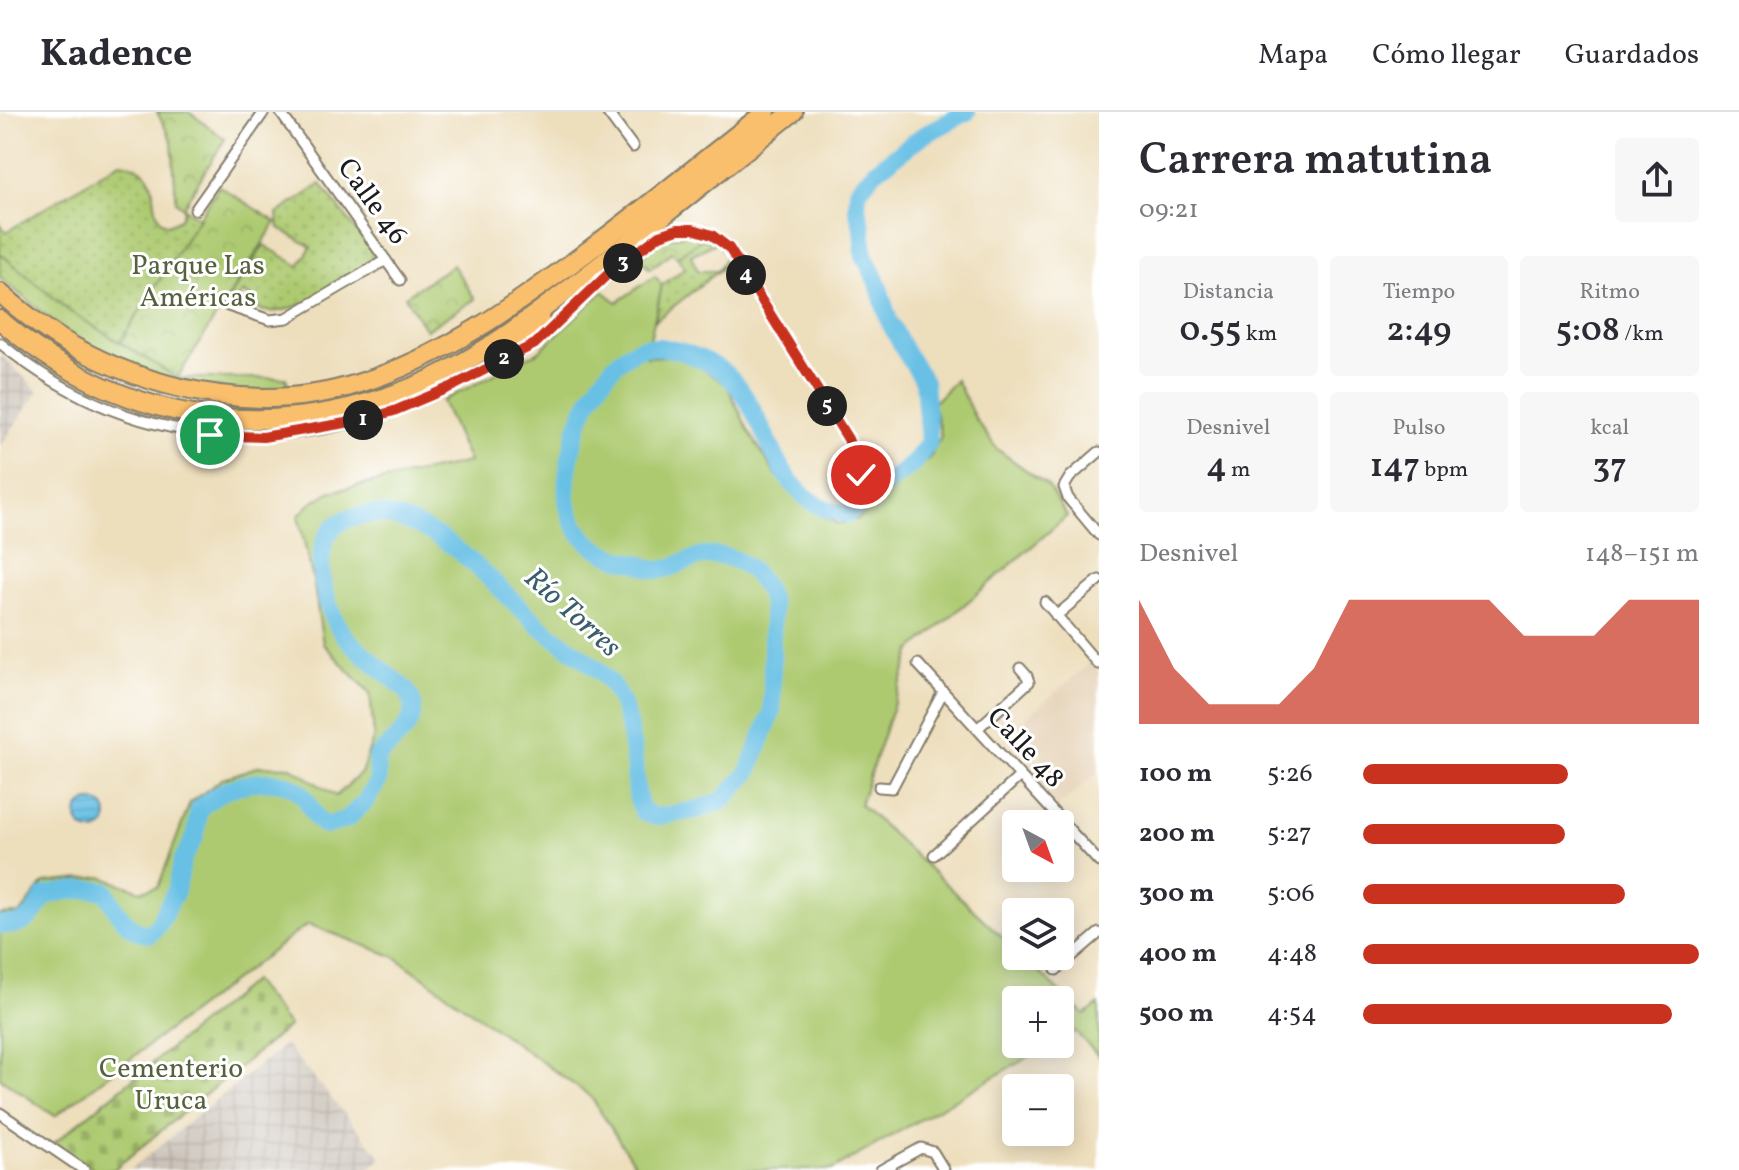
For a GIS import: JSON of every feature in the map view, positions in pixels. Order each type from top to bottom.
[{"type":"highway","points":[[0,293],[51,333],[84,352],[127,371],[185,390],[271,398],[309,395],[359,384],[423,358],[508,311],[766,112]]},
{"type":"highway","points":[[0,320],[72,372],[142,403],[181,413],[220,419],[277,420],[360,405],[407,390],[479,352],[582,280],[793,112]]},
{"type":"highway","points":[[502,360],[582,280]]},
{"type":"street","points":[[195,210],[264,112]]},
{"type":"street","name":"Calle 46","points":[[280,112],[400,280]]},
{"type":"street","points":[[607,112],[633,147]]},
{"type":"street","points":[[0,343],[50,379],[132,416],[210,435],[263,437],[315,430],[363,420],[419,402],[535,344],[607,275],[660,235],[678,229],[693,229],[712,235],[729,248],[848,439],[861,475]]},
{"type":"street","points":[[228,306],[270,320],[287,318],[386,260]]},
{"type":"street","points":[[1099,452],[1070,477],[1064,487],[1068,498],[1099,535]]},
{"type":"street","points":[[1056,616],[1099,580]]},
{"type":"street","points":[[1045,602],[1098,664]]},
{"type":"street","name":"Calle 48","points":[[918,664],[1099,862]]},
{"type":"street","points":[[977,729],[1029,682],[1020,668]]},
{"type":"street","points":[[879,787],[892,788],[897,781],[943,692]]},
{"type":"street","points":[[934,855],[1020,776]]},
{"type":"street","points":[[1074,955],[1099,933]]},
{"type":"street","points":[[0,1113],[84,1170]]},
{"type":"street","points":[[881,1170],[921,1148],[933,1152],[944,1170]]},
{"type":"shaded area","points":[[0,354],[38,391],[0,447]]},
{"type":"shaded area","points":[[1099,655],[1099,772],[1057,807],[1024,772],[1044,753],[1017,725]]},
{"type":"shaded area","points":[[285,1044],[382,1158],[367,1170],[130,1170]]},
{"type":"green space","points":[[157,112],[189,112],[225,139],[183,207],[176,201],[172,141]]},
{"type":"green space","points":[[120,162],[146,174],[160,220],[168,225],[180,219],[183,207],[199,218],[120,342],[69,311],[0,253],[0,223],[6,232]]},
{"type":"green space","points":[[321,184],[373,253],[372,263],[330,290],[295,307],[263,311],[251,304],[252,297],[242,293],[240,297],[228,300],[264,245],[299,266],[311,247],[279,228],[277,214]]},
{"type":"green space","name":"Parque Las Américas","points":[[219,186],[276,222],[177,378],[120,342]]},
{"type":"green space","points":[[688,234],[702,239],[677,257],[672,252],[650,269],[639,258],[665,239]]},
{"type":"green space","points":[[702,239],[718,242],[732,260],[655,321],[662,285],[685,268],[677,257]],"holes":[[[718,242],[726,257],[717,271],[698,271],[691,255]]]},
{"type":"green space","points":[[0,253],[69,311],[177,378],[286,378],[291,392],[240,391],[177,382],[103,353],[64,330],[0,278]]},
{"type":"green space","points":[[453,265],[475,299],[426,330],[405,296]]},
{"type":"green space","points":[[655,276],[662,285],[646,357],[674,356],[702,368],[727,385],[748,430],[775,474],[807,507],[838,524],[858,519],[930,458],[941,436],[933,403],[956,380],[976,420],[997,449],[1048,486],[1067,516],[912,650],[860,804],[1002,937],[1002,970],[1037,970],[1054,986],[1002,986],[1002,1058],[1027,1058],[832,1170],[638,1170],[591,1097],[395,957],[308,924],[55,1116],[0,1078],[0,915],[20,914],[44,883],[102,877],[141,891],[158,887],[190,803],[222,779],[259,766],[291,767],[336,796],[361,773],[374,736],[370,693],[323,644],[313,580],[298,516],[329,492],[469,462],[442,401],[538,352],[603,291],[617,302]]},
{"type":"green space","name":"Cementerio Uruca","points":[[253,981],[289,1026],[113,1170],[96,1170],[53,1144]]},
{"type":"green space","points":[[1099,1004],[1099,1057],[1075,1031],[1074,1005],[1085,1015]]},
{"type":"water","points":[[92,801],[103,805],[107,816],[103,827],[92,831],[81,827],[77,816],[81,805]]},
{"type":"waterway","name":"Río Torres","points":[[0,925],[27,920],[45,896],[90,889],[106,891],[128,925],[150,934],[176,891],[183,859],[195,837],[199,809],[216,796],[248,784],[281,783],[299,791],[326,826],[347,819],[365,802],[378,781],[377,757],[406,728],[413,710],[407,691],[340,630],[327,600],[321,565],[323,549],[328,534],[338,523],[354,517],[380,514],[430,532],[469,560],[540,626],[604,676],[617,693],[625,714],[643,812],[656,817],[696,810],[722,801],[748,773],[772,712],[772,605],[768,594],[756,575],[729,558],[699,557],[671,568],[656,570],[616,558],[589,542],[576,526],[568,506],[569,463],[576,432],[592,395],[609,371],[630,353],[641,348],[661,347],[700,358],[730,378],[747,400],[790,480],[804,496],[823,507],[847,514],[914,463],[929,442],[924,381],[889,321],[878,284],[864,255],[857,209],[858,190],[874,172],[922,136],[967,112]]},
{"type":"route","points":[[210,435],[263,437],[315,430],[363,420],[419,402],[535,344],[607,275],[660,235],[678,229],[693,229],[705,231],[729,248],[848,439],[861,475]]}]
